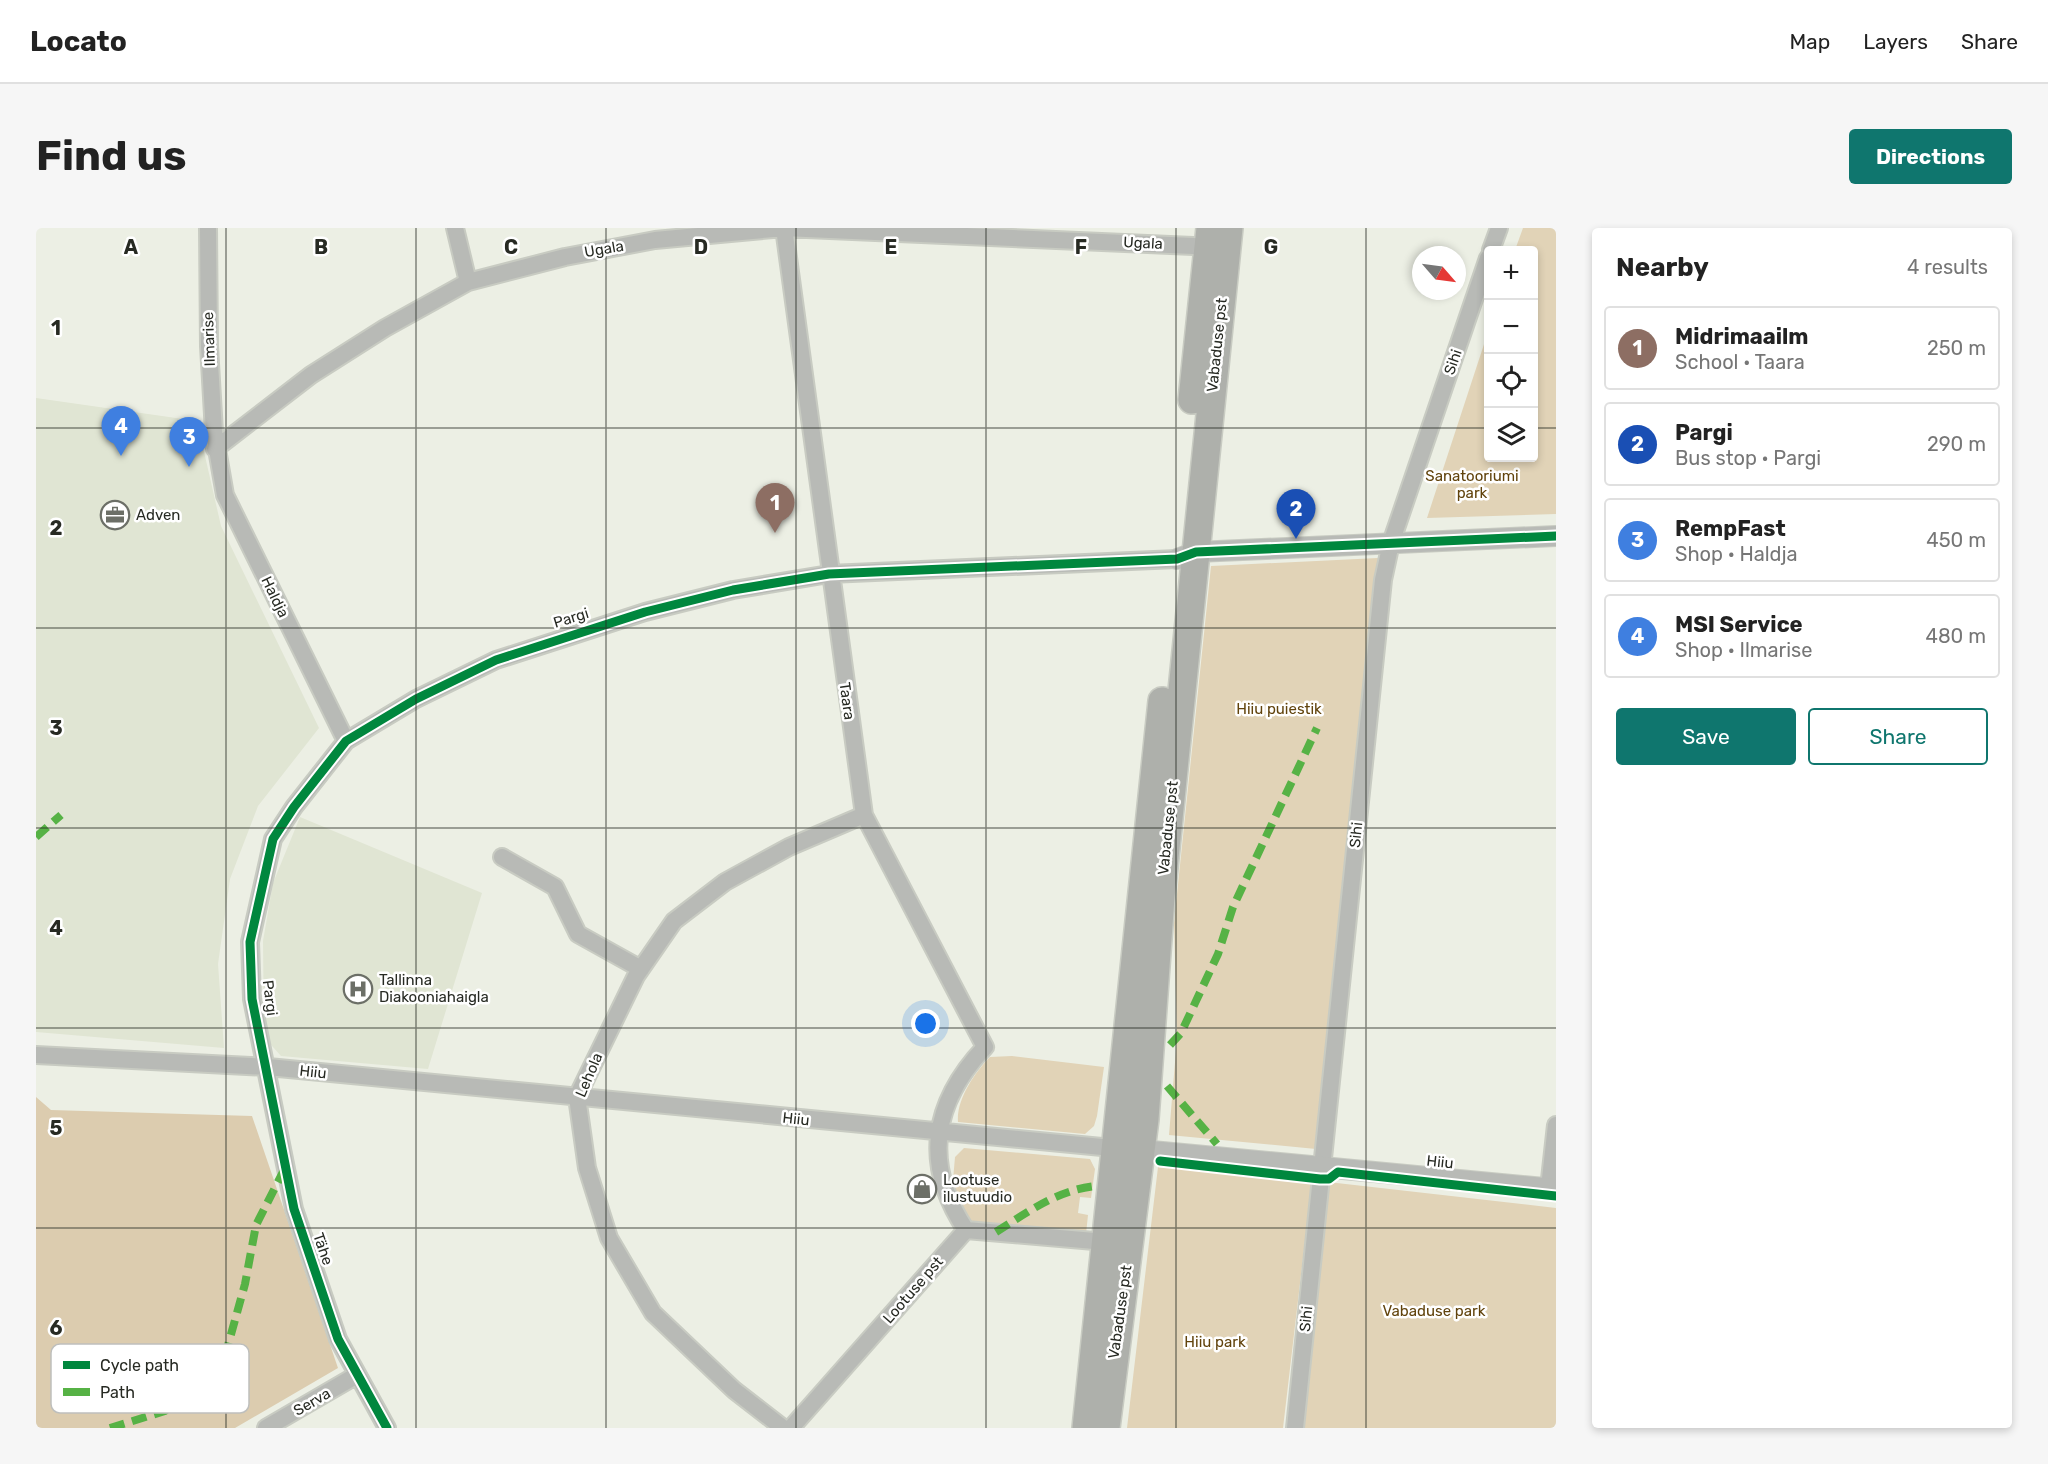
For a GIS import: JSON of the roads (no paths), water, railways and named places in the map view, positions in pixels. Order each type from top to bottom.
[{"type":"highway","name":"Vabaduse pst","points":[[1086,1428],[1106,1242],[1150,1067],[1186,556],[1218,238]]},
{"type":"highway","name":"Vabaduse pst","points":[[1106,1428],[1128,1149]]},
{"type":"street","name":"Ilmarise","points":[[208,228],[208,346],[215,449]]},
{"type":"street","points":[[455,228],[468,282]]},
{"type":"street","name":"Ugala","points":[[215,449],[312,375],[385,327],[468,282],[565,257],[655,240],[784,228],[1218,238]]},
{"type":"street","name":"Taara","points":[[784,228],[829,574],[864,815],[985,1047],[965,1069],[949,1095],[939,1133]]},
{"type":"street","points":[[1492,246],[1499,228]]},
{"type":"street","name":"Sihi","points":[[1295,1428],[1383,580],[1391,543],[1484,270]]},
{"type":"street","name":"Haldja","points":[[215,449],[225,495],[346,741]]},
{"type":"street","name":"Pargi","points":[[268,1067],[252,999],[250,942],[273,839],[294,807],[346,741],[416,699],[496,660],[645,612],[733,590],[829,574],[1556,536]]},
{"type":"street","name":"Lehola","points":[[783,1428],[734,1390],[653,1313],[609,1238],[587,1168],[577,1097],[641,969],[674,921],[725,882],[789,847],[864,815]]},
{"type":"street","points":[[502,857],[555,887],[578,934],[641,969]]},
{"type":"street","name":"Hiiu","points":[[36,1055],[268,1067],[939,1133],[1321,1166],[1552,1189]]},
{"type":"street","name":"Tähe","points":[[268,1067],[276,1128],[294,1209],[338,1339],[387,1428]]},
{"type":"street","points":[[1552,1189],[1556,1125]]},
{"type":"street","points":[[939,1133],[938,1158],[942,1182],[954,1212],[966,1230],[1106,1242]]},
{"type":"street","name":"Lootuse pst","points":[[791,1428],[966,1230]]},
{"type":"street","name":"Serva","points":[[266,1428],[357,1375]]},
{"type":"place","name":"MSI Service","points":[[121,456]]},
{"type":"place","name":"RempFast","points":[[189,467]]},
{"type":"place","name":"Adven","points":[[115,515]]},
{"type":"place","name":"Midrimaailm","points":[[775,533]]},
{"type":"place","name":"Pargi","points":[[1296,539]]},
{"type":"place","name":"Tallinna Diakooniahaigla","points":[[358,989]]},
{"type":"place","name":"Lootuse ilustuudio","points":[[922,1189]]},
{"type":"park label","name":"Sanatooriumi park","points":[[1472,484]]},
{"type":"park label","name":"Hiiu puiestik","points":[[1279,709]]},
{"type":"park label","name":"Vabaduse park","points":[[1434,1311]]},
{"type":"park label","name":"Hiiu park","points":[[1215,1342]]}]
